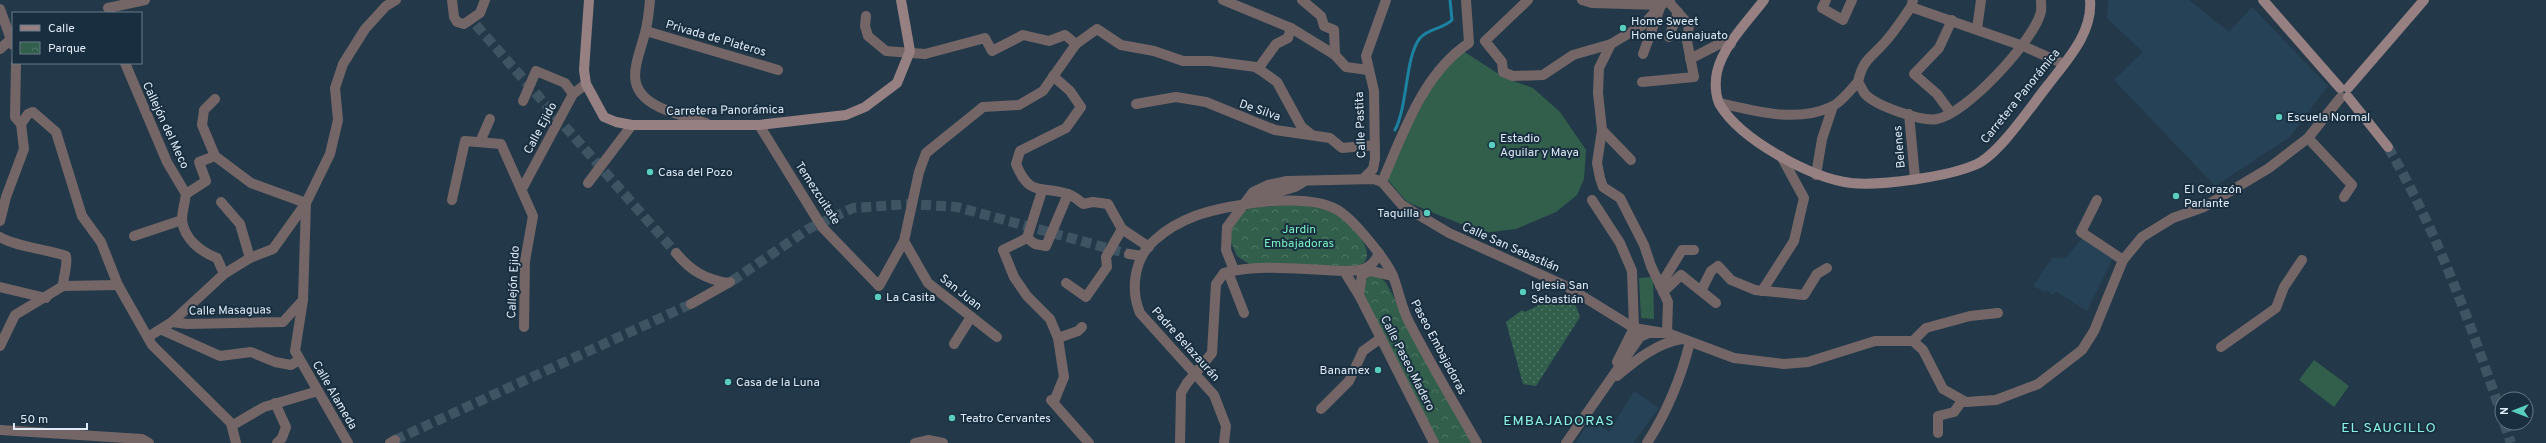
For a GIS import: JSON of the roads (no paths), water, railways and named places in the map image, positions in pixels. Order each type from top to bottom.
[{"type":"street","points":[[108,7],[145,0]]},
{"type":"street","points":[[148,337],[162,330],[172,322],[224,274],[250,258],[273,249],[306,203],[330,154],[338,120],[335,88],[343,64],[365,29],[386,6],[396,0]]},
{"type":"street","points":[[452,0],[454,17],[457,22],[472,23],[480,13],[485,0]]},
{"type":"street","name":"Carretera Panorámica","points":[[589,0],[584,70],[586,84],[604,117],[616,122],[632,125],[706,123],[759,125],[846,115],[865,106],[897,83],[910,51]]},
{"type":"street","points":[[650,0],[646,31],[634,73],[636,86],[646,99],[659,107],[706,123]]},
{"type":"street","points":[[901,0],[910,51]]},
{"type":"street","points":[[1223,0],[1291,28],[1335,55],[1346,67],[1368,70]]},
{"type":"street","points":[[1302,0],[1321,16],[1324,26],[1334,30],[1335,55]]},
{"type":"street","points":[[1228,271],[1225,234],[1230,221],[1254,192],[1268,184],[1306,180],[1365,177],[1382,182],[1413,112],[1433,80],[1452,54],[1468,43],[1466,0]]},
{"type":"street","points":[[1528,0],[1485,41],[1502,62],[1503,72],[1513,76],[1544,74],[1573,55],[1611,44],[1643,26],[1666,2]]},
{"type":"street","points":[[1764,0],[1731,44],[1718,71],[1716,88],[1719,103],[1760,112],[1793,116],[1833,106]]},
{"type":"street","points":[[1826,0],[1822,8],[1843,20],[1852,0]]},
{"type":"street","points":[[1977,29],[1981,0]]},
{"type":"street","points":[[1858,82],[1866,95],[1878,103],[1909,114],[1937,120],[1951,113],[1991,79],[2023,46],[2041,14],[2042,0]]},
{"type":"street","name":"Carretera Panorámica","points":[[1719,103],[1742,129],[1781,156],[1816,175],[1834,180],[1864,184],[1915,178],[1962,169],[1978,163],[1994,151],[2064,64],[2088,27],[2090,0]]},
{"type":"street","points":[[2263,0],[2344,93],[2388,148]]},
{"type":"street","points":[[1634,328],[1667,333],[1734,358],[1784,364],[1808,362],[1874,341],[1913,341],[1923,350],[1943,389],[1962,401],[1980,403],[1996,400],[2038,384],[2082,350],[2094,331],[2123,260],[2142,237],[2156,226],[2204,207],[2268,168],[2308,138],[2344,93],[2424,0]]},
{"type":"street","points":[[1587,1],[1666,2],[1690,25],[1687,42],[1694,77],[1642,82]]},
{"type":"street","name":"Calle Pastita","points":[[1365,177],[1373,169],[1375,145],[1374,91],[1366,56],[1382,2]]},
{"type":"street","points":[[1643,54],[1666,2]]},
{"type":"street","points":[[1816,175],[1822,139],[1833,106],[1858,82],[1861,70],[1867,58],[1885,42],[1912,3],[1952,20],[2023,46],[2064,64]]},
{"type":"street","points":[[0,8],[12,42],[0,49]]},
{"type":"street","points":[[1669,37],[1678,12]]},
{"type":"street","points":[[866,16],[865,26],[868,36],[886,51],[910,51],[925,54],[985,38],[992,51],[1023,35],[1049,41],[1065,35],[1076,44]]},
{"type":"street","points":[[1951,113],[1937,94],[1914,74],[1939,48],[1952,20]]},
{"type":"street","points":[[1258,69],[1276,44],[1288,38],[1291,28]]},
{"type":"street","points":[[904,241],[919,172],[926,152],[983,107],[1019,105],[1043,91],[1076,44],[1097,29],[1121,45],[1154,51],[1183,61],[1210,61],[1258,69],[1277,82],[1301,126],[1312,136]]},
{"type":"street","name":"Privada de Plateros","points":[[646,31],[778,70]]},
{"type":"street","points":[[1690,59],[1721,43],[1731,44]]},
{"type":"street","points":[[1611,44],[1599,68],[1598,93],[1602,130],[1597,163],[1603,187],[1620,198],[1644,245],[1650,266],[1668,302],[1667,333]]},
{"type":"street","points":[[0,222],[6,197],[24,150],[21,124],[15,117],[16,64]]},
{"type":"street","name":"Callejón del Meco","points":[[124,64],[167,162],[186,194]]},
{"type":"street","points":[[523,101],[536,71],[565,83],[573,94]]},
{"type":"street","points":[[1053,76],[1070,91],[1081,107],[1066,128],[1020,151],[1016,164],[1021,176],[1032,186],[1042,191],[1068,194],[1084,204],[1093,202],[1108,204],[1122,229],[1148,247]]},
{"type":"street","name":"Calle Ejido","points":[[522,189],[573,94],[586,84]]},
{"type":"street","name":"De Silva","points":[[1136,104],[1176,97],[1206,102],[1275,130],[1330,138],[1342,148],[1375,145]]},
{"type":"street","points":[[215,99],[204,110],[202,125],[215,156],[251,183],[306,203]]},
{"type":"street","points":[[21,124],[28,114],[33,112],[56,132],[82,216],[101,242],[118,285],[148,337],[159,354],[233,425],[236,443]]},
{"type":"street","name":"Belenes","points":[[1909,114],[1915,178]]},
{"type":"street","points":[[480,142],[490,119]]},
{"type":"street","points":[[588,183],[632,125]]},
{"type":"street","name":"Temezcuitate","points":[[759,125],[822,227],[879,286],[882,284],[904,241]]},
{"type":"street","points":[[1602,130],[1631,160]]},
{"type":"street","points":[[2308,138],[2352,185],[2344,196]]},
{"type":"street","points":[[452,200],[465,141],[501,144],[522,189]]},
{"type":"street","points":[[215,156],[199,162],[206,182],[186,194],[182,220],[192,243],[203,253],[217,258],[224,274]]},
{"type":"street","points":[[1762,290],[1794,241],[1804,198],[1781,156]]},
{"type":"street","name":"Calle San Sebastián","points":[[1382,182],[1402,205],[1449,233],[1566,286],[1634,328]]},
{"type":"street","name":"Callejón Ejido","points":[[522,189],[533,216],[525,261],[524,327]]},
{"type":"street","points":[[1042,191],[1027,238],[1002,250],[1014,277],[1027,296],[1050,319],[1058,338],[1064,377],[1055,399],[1051,400],[1089,443]]},
{"type":"street","points":[[1027,238],[1035,244],[1046,246],[1068,194]]},
{"type":"street","points":[[1592,200],[1620,243],[1632,271],[1634,328],[1622,348],[1610,383]]},
{"type":"street","points":[[2097,200],[2080,232],[2123,260]]},
{"type":"street","points":[[221,202],[240,224],[250,258]]},
{"type":"street","name":"Paseo Embajadoras","points":[[1217,211],[1245,203],[1272,202],[1327,205],[1344,214],[1378,254],[1393,276],[1397,295],[1408,320],[1476,443]]},
{"type":"street","name":"Calle Alameda","points":[[306,203],[303,300],[294,344],[299,360],[348,443]]},
{"type":"street","points":[[1217,211],[1222,220],[1228,271],[1244,313]]},
{"type":"street","name":"Padre Belazaurán","points":[[1217,211],[1195,216],[1156,239],[1148,247],[1142,256],[1135,279],[1135,300],[1140,313],[1214,395],[1226,426],[1224,443]]},
{"type":"street","points":[[134,236],[182,220]]},
{"type":"street","points":[[1066,283],[1086,297],[1107,267],[1106,256],[1122,229]]},
{"type":"street","points":[[0,237],[6,241],[46,249],[66,256],[68,266],[62,275],[63,286]]},
{"type":"street","name":"San Juan","points":[[904,241],[928,283],[997,337]]},
{"type":"street","points":[[1662,289],[1682,250],[1694,250]]},
{"type":"street","points":[[676,253],[696,273],[712,280],[730,282],[691,304]]},
{"type":"street","points":[[1129,254],[1142,256]]},
{"type":"street","points":[[1180,443],[1181,393],[1187,383],[1212,353],[1216,284],[1228,271],[1360,271],[1375,263],[1378,254]]},
{"type":"street","points":[[2221,347],[2276,308],[2284,287],[2302,260]]},
{"type":"street","points":[[1702,289],[1711,271],[1718,266],[1730,280],[1762,290],[1804,295],[1817,274],[1827,268]]},
{"type":"street","name":"Calle Paseo Madero","points":[[1344,271],[1359,295],[1434,443]]},
{"type":"street","points":[[1359,295],[1362,275],[1371,271],[1393,276]]},
{"type":"street","points":[[1662,289],[1681,274],[1702,289],[1716,303]]},
{"type":"street","points":[[0,346],[15,315],[46,298],[63,286],[118,285]]},
{"type":"street","points":[[0,286],[46,298]]},
{"type":"street","name":"Calle Masaguas","points":[[172,322],[187,324],[283,322],[303,300]]},
{"type":"street","points":[[1913,341],[1926,328],[1970,316],[1998,313]]},
{"type":"street","points":[[954,344],[971,317]]},
{"type":"street","points":[[1058,338],[1078,331],[1082,327]]},
{"type":"street","points":[[162,330],[220,356],[251,352],[275,362],[291,364],[299,360]]},
{"type":"street","points":[[1566,443],[1610,383],[1640,337],[1649,333],[1667,333]]},
{"type":"street","points":[[1321,409],[1349,380],[1363,351],[1381,338]]},
{"type":"street","points":[[1610,383],[1635,361],[1650,352],[1668,342],[1687,340]]},
{"type":"street","points":[[1647,443],[1664,417],[1685,362],[1687,340]]},
{"type":"street","points":[[233,425],[264,407],[318,391]]},
{"type":"street","points":[[1938,433],[1938,416],[1954,412],[1962,401]]},
{"type":"street","points":[[275,403],[286,427],[282,438],[277,443]]},
{"type":"street","points":[[0,430],[142,439],[149,443]]},
{"type":"street","points":[[915,443],[928,440],[943,443]]},
{"type":"waterway","points":[[1395,130],[1402,108],[1415,46],[1424,35],[1452,20],[1450,0]]},
{"type":"tunnel","points":[[476,25],[676,253]]},
{"type":"tunnel","points":[[2388,147],[2406,179],[2452,279],[2494,393]]},
{"type":"tunnel","points":[[732,281],[810,228],[853,208],[910,204],[957,207],[1129,254]]},
{"type":"tunnel","points":[[395,440],[691,304]]},
{"type":"tunnel","points":[[2507,431],[2511,443]]},
{"type":"place","name":"Home Sweet Home Guanajuato","points":[[1623,28]]},
{"type":"place","name":"Escuela Normal","points":[[2279,117]]},
{"type":"place","name":"Estadio Aguilar y Maya","points":[[1492,145]]},
{"type":"place","name":"Casa del Pozo","points":[[650,172]]},
{"type":"place","name":"El Corazón Parlante","points":[[2176,196]]},
{"type":"place","name":"Taquilla","points":[[1427,213]]},
{"type":"place","name":"Iglesia San Sebastián","points":[[1523,292]]},
{"type":"place","name":"La Casita","points":[[878,297]]},
{"type":"place","name":"Banamex","points":[[1378,370]]},
{"type":"place","name":"Casa de la Luna","points":[[728,382]]},
{"type":"place","name":"Teatro Cervantes","points":[[952,418]]},
{"type":"district","name":"EMBAJADORAS","points":[[1559,420]]},
{"type":"district","name":"EL SAUCILLO","points":[[2389,427]]},
{"type":"park label","name":"Jardin Embajadoras","points":[[1299,236]]}]
